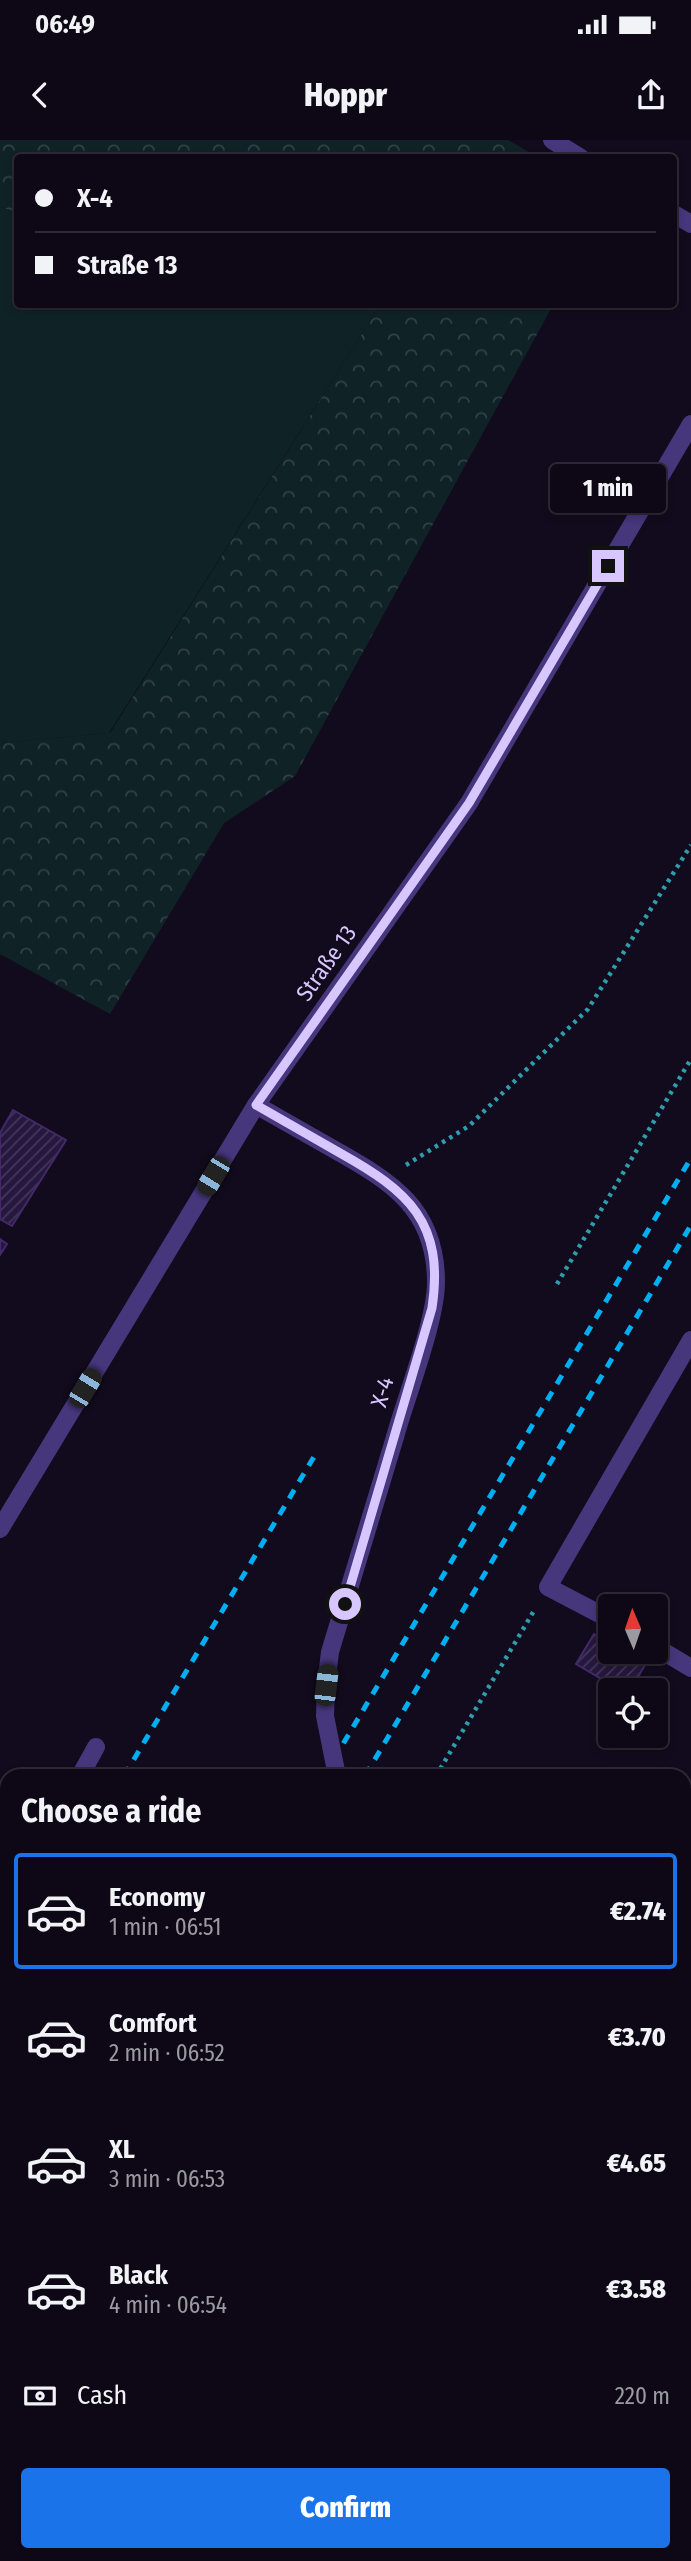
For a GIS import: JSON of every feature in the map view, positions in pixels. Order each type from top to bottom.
[{"type":"street","points":[[552,140],[575,154]]},
{"type":"street","name":"Straße 13","points":[[0,1529],[256,1105],[469,803],[691,424]]},
{"type":"street","name":"X-4","points":[[256,1105],[384,1178],[403,1194],[421,1218],[433,1257],[436,1283],[432,1308],[330,1652],[326,1716],[336,1769]]},
{"type":"street","points":[[598,1613],[548,1587],[691,1340]]},
{"type":"street","points":[[668,1654],[691,1668]]},
{"type":"street","points":[[84,1769],[96,1747]]},
{"type":"path","points":[[384,1178],[469,1126],[588,1009],[691,845]]},
{"type":"path","points":[[557,1284],[691,1059]]},
{"type":"path","points":[[440,1769],[548,1587]]},
{"type":"green space","points":[[0,140],[508,140],[532,154],[14,154],[14,213],[0,206]]},
{"type":"green space","points":[[0,206],[14,213],[14,308],[366,308],[375,313],[109,733],[0,743]]},
{"type":"green space","points":[[364,308],[551,308],[295,776],[224,823],[110,1014],[0,954],[0,743],[110,733],[375,313]]},
{"type":"building","points":[[13,1110],[66,1140],[12,1226],[0,1219],[0,1133]]},
{"type":"building","points":[[0,1239],[7,1244],[0,1255]]},
{"type":"building","points":[[594,1634],[598,1636],[598,1664],[645,1665],[637,1678],[600,1678],[576,1664]]},
{"type":"railway","points":[[328,1769],[691,1158]]},
{"type":"railway","points":[[369,1769],[691,1225]]},
{"type":"railway","points":[[128,1769],[315,1455]]},
{"type":"route","points":[[345,1604],[432,1308],[436,1283],[433,1257],[421,1218],[403,1194],[384,1178],[256,1105],[469,803],[608,566]]}]
